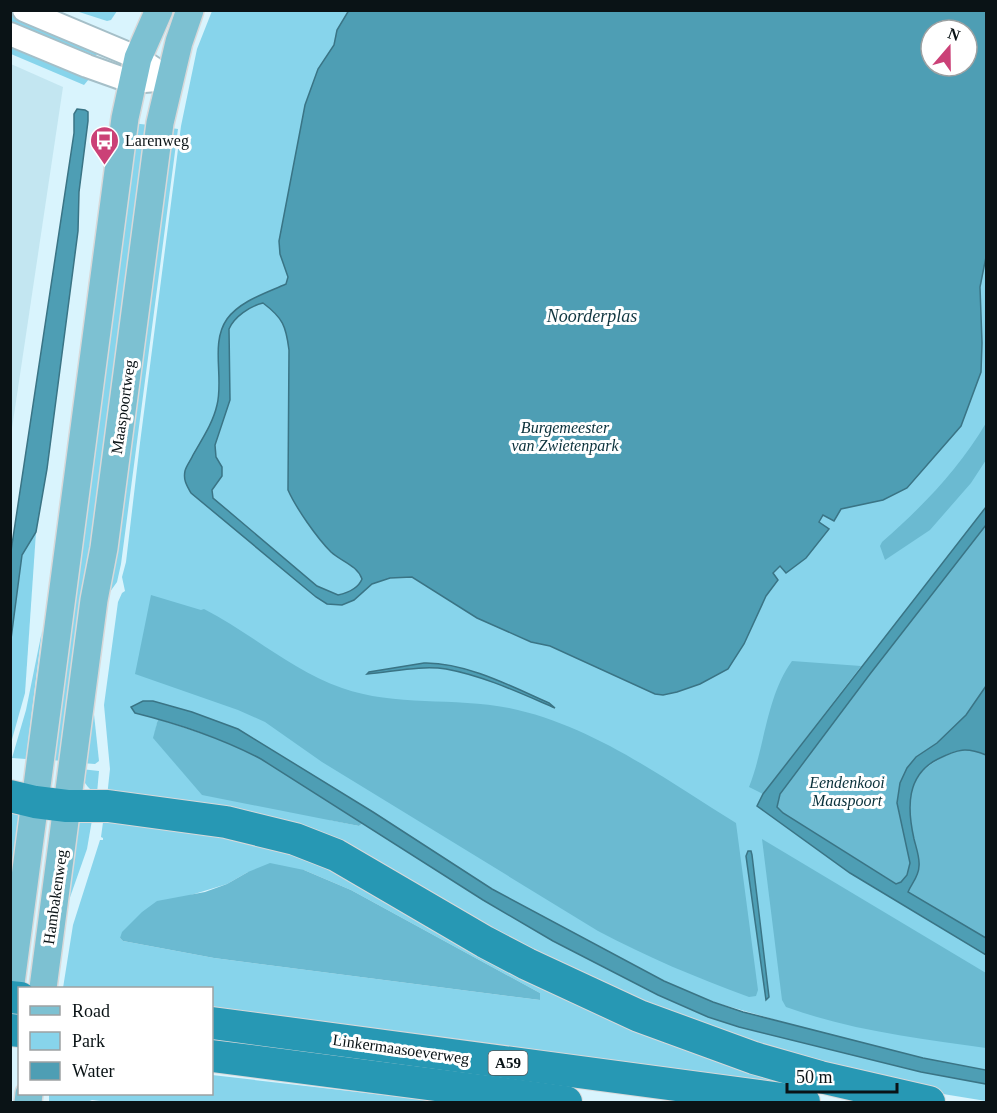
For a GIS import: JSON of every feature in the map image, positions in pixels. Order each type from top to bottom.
[{"type":"highway","points":[[23,799],[67,806],[108,806],[173,814],[244,826],[295,839],[336,855],[527,964],[639,1016],[754,1058],[820,1077],[929,1102]]},
{"type":"highway","name":"Linkermaasoeverweg","points":[[213,1023],[804,1102]]},
{"type":"highway","name":"Linkermaasoeverweg","points":[[213,1056],[566,1102]]},
{"type":"main road","points":[[23,799],[125,118],[135,70],[159,10]]},
{"type":"main road","name":"Maaspoortweg","points":[[67,806],[94,600],[104,548],[160,123],[169,79],[190,10]]},
{"type":"main road","name":"Hambakenweg","points":[[10,991],[15,954],[23,799]]},
{"type":"main road","name":"Hambakenweg","points":[[43,987],[67,806]]},
{"type":"street","points":[[24,10],[135,70]]},
{"type":"street","points":[[10,34],[88,67],[135,70],[169,79]]},
{"type":"shaded area","points":[[11,64],[63,87],[11,435]]},
{"type":"green space","points":[[10,11],[99,49],[96,56],[11,22]]},
{"type":"green space","points":[[76,11],[117,11],[111,20],[107,21]]},
{"type":"green space","name":"Burgemeester van Zwietenpark","points":[[212,11],[986,11],[986,1070],[923,1058],[713,1002],[664,981],[491,889],[373,812],[238,729],[135,713],[158,719],[154,738],[330,820],[359,826],[363,823],[483,900],[553,941],[708,1017],[921,1072],[986,1084],[986,1101],[937,1093],[788,1055],[618,998],[419,891],[107,797],[110,769],[104,705],[118,602],[125,591],[122,577],[126,562],[181,126],[197,49]]},
{"type":"green space","points":[[11,46],[89,79],[84,85],[11,54]]},
{"type":"green space","points":[[132,123],[149,125],[65,761],[48,760]]},
{"type":"green space","points":[[164,127],[178,129],[121,564],[117,582],[107,596],[102,596],[112,579],[133,420]]},
{"type":"green space","points":[[986,423],[986,460],[971,483],[930,530],[885,560],[880,546],[882,542],[939,487],[964,456]]},
{"type":"green space","name":"Eendenkooi Maaspoort","points":[[986,525],[986,686],[966,715],[937,743],[916,757],[907,768],[897,803],[910,863],[907,875],[897,884],[783,813],[777,807],[780,794]]},
{"type":"green space","points":[[36,532],[25,693],[11,743],[11,639],[22,555]]},
{"type":"green space","points":[[151,595],[204,609],[288,661],[342,688],[383,698],[509,708],[570,727],[627,755],[736,823],[758,990],[756,996],[749,997],[691,975],[598,931],[322,762],[265,722],[238,710],[135,674]]},
{"type":"green space","points":[[42,631],[26,759],[12,758],[26,710]]},
{"type":"green space","points":[[792,661],[861,666],[763,794],[749,787],[771,706],[783,675]]},
{"type":"green space","points":[[93,705],[99,761],[95,764],[81,763]]},
{"type":"green space","points":[[158,719],[231,743],[261,759],[363,823],[359,826],[202,795],[153,738]]},
{"type":"green space","name":"Eendenkooi Maaspoort","points":[[962,749],[973,749],[986,755],[986,938],[908,892],[915,879],[917,868],[909,805],[915,782],[928,766]]},
{"type":"green space","points":[[81,769],[99,771],[97,793],[85,783]]},
{"type":"green space","points":[[11,804],[23,807],[11,909]]},
{"type":"green space","points":[[93,814],[87,849],[68,903],[62,901],[74,815]]},
{"type":"green space","points":[[104,815],[253,837],[391,893],[856,1093],[213,1010],[213,987],[63,987],[73,925],[100,840],[103,838],[101,837]],"holes":[[[304,870],[351,890],[540,993],[540,1000],[214,958],[123,941],[120,938],[191,895],[227,884],[248,872]]]},
{"type":"green space","points":[[762,839],[986,973],[986,1048],[860,1028],[786,1007],[782,1000]]},
{"type":"green space","points":[[270,863],[304,870],[351,890],[540,993],[540,1000],[214,958],[123,941],[120,938],[122,932],[142,912],[157,901],[205,892]]},
{"type":"green space","points":[[213,1075],[444,1102],[109,1102],[92,1100],[49,1102],[49,1095],[213,1095]]},
{"type":"water","name":"Noorderplas","points":[[349,10],[986,11],[986,257],[980,287],[981,372],[961,426],[907,488],[883,500],[841,509],[834,521],[823,515],[819,522],[829,529],[806,558],[786,573],[780,566],[773,573],[778,580],[766,596],[744,644],[728,669],[700,684],[677,692],[655,694],[550,646],[531,642],[477,618],[412,577],[390,578],[372,584],[354,600],[342,605],[327,604],[191,493],[185,480],[185,471],[210,425],[217,405],[219,395],[218,350],[222,328],[239,307],[286,284],[288,277],[280,254],[279,241],[305,105],[318,69],[334,45],[337,30]],"holes":[[[263,303],[275,313],[282,323],[289,350],[288,490],[301,514],[325,546],[353,567],[362,579],[352,590],[338,595],[317,586],[213,498],[212,490],[222,476],[222,467],[216,457],[215,445],[230,400],[229,329],[243,313]]]},
{"type":"water","points":[[77,109],[88,112],[79,192],[78,231],[47,469],[36,532],[22,555],[11,639],[11,551],[74,133],[74,114]]},
{"type":"water","points":[[986,507],[986,525],[780,794],[777,807],[896,884],[901,882],[907,875],[910,863],[897,803],[900,783],[907,768],[916,757],[937,743],[966,715],[986,686],[986,755],[967,750],[951,753],[927,766],[914,783],[910,816],[919,870],[908,892],[986,938],[986,955],[850,873],[757,806],[763,794]]},
{"type":"water","points":[[424,663],[472,671],[520,690],[555,708],[488,680],[446,669],[417,668],[367,674]]},
{"type":"water","points":[[143,701],[153,701],[192,712],[238,729],[492,889],[664,981],[743,1012],[923,1058],[986,1070],[986,1084],[921,1072],[739,1027],[708,1017],[658,995],[553,941],[483,900],[261,759],[200,732],[135,713],[131,707]]},
{"type":"water","points":[[748,851],[751,851],[752,855],[769,997],[766,1000],[746,856]]},
{"type":"place","name":"Larenweg","points":[[104,166]]}]
